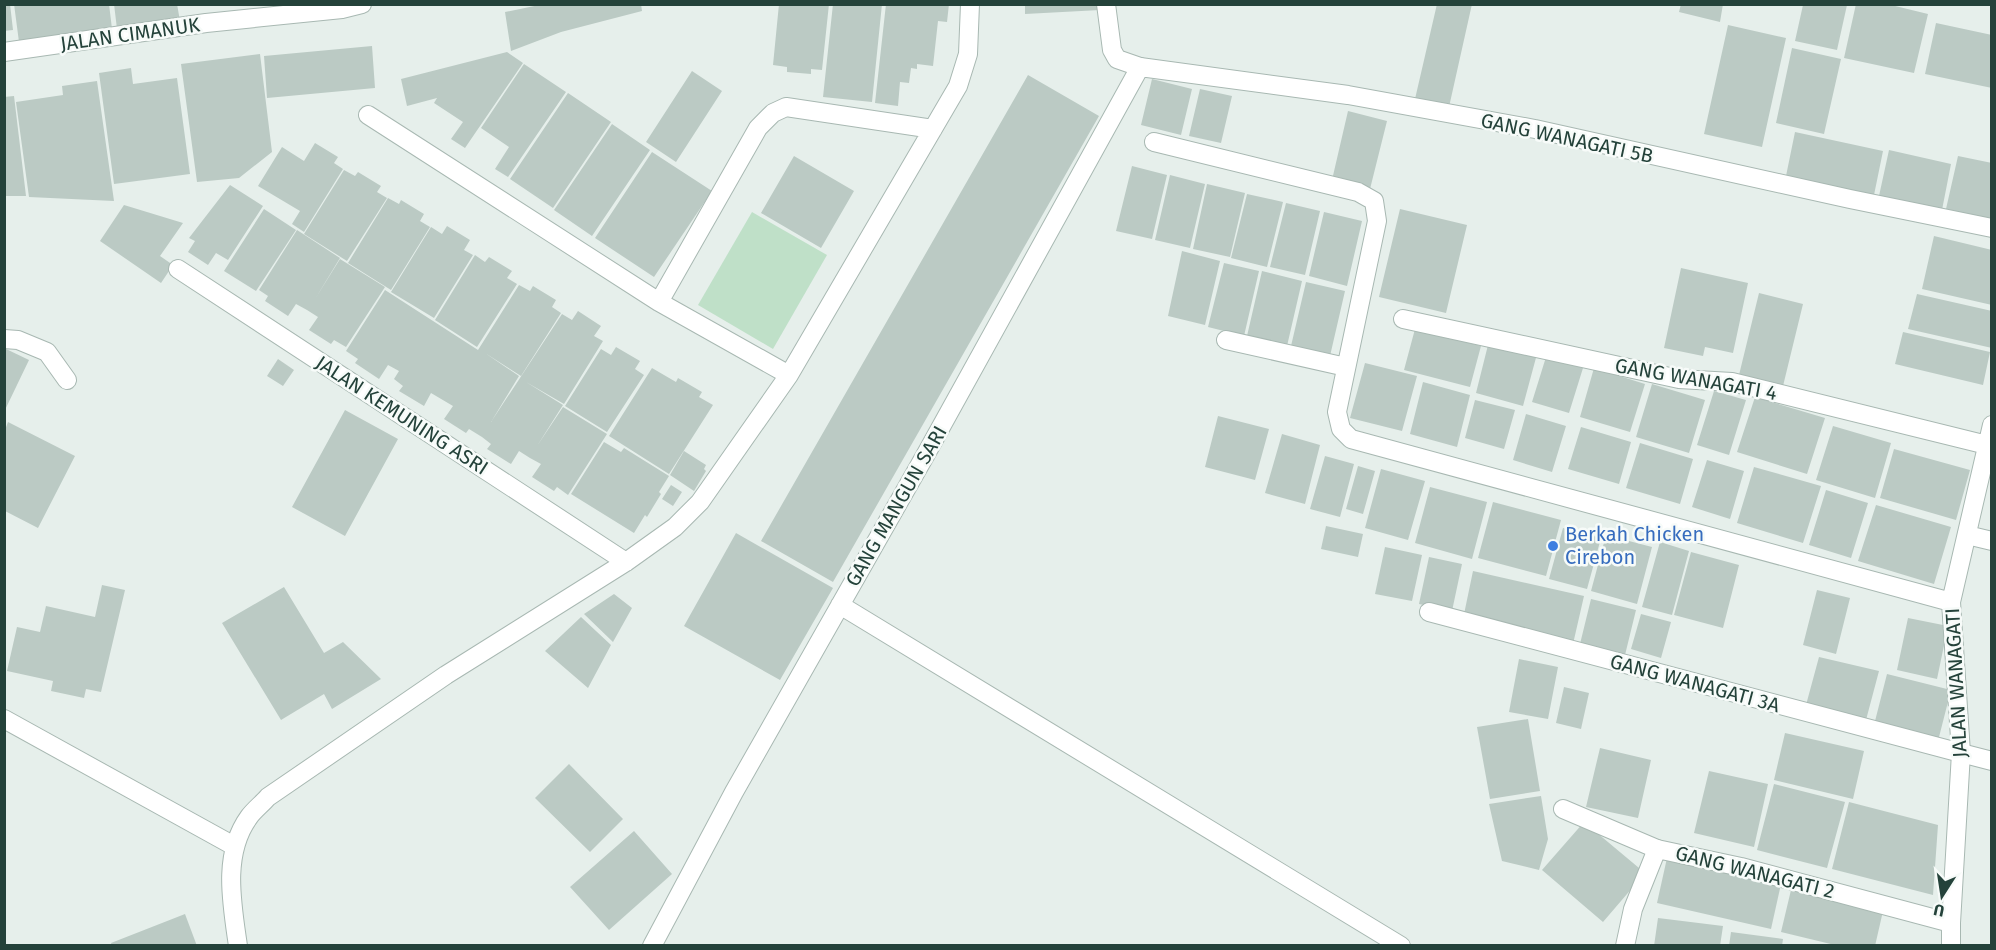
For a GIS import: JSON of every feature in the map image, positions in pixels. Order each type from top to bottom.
[{"type":"street","points":[[203,4],[206,23]]},
{"type":"street","name":"JALAN CIMANUK","points":[[4,52],[206,23],[342,9],[362,4]]},
{"type":"street","points":[[238,945],[231,878],[234,846],[248,818],[268,797],[446,675],[626,562],[675,526],[700,502],[789,375],[958,86],[968,54],[970,4]]},
{"type":"street","points":[[1106,4],[1112,50],[1118,59],[1140,67]]},
{"type":"street","name":"GANG WANAGATI 5B","points":[[1140,67],[1348,95],[1534,129],[1992,228]]},
{"type":"street","name":"GANG MANGUN SARI","points":[[652,945],[734,792],[932,444],[1140,67]]},
{"type":"street","points":[[659,302],[758,128],[773,113],[786,107],[933,129]]},
{"type":"street","points":[[368,115],[659,302],[789,375]]},
{"type":"street","points":[[1154,142],[1359,192],[1374,201],[1377,221],[1337,412],[1341,429],[1351,440],[1951,602]]},
{"type":"street","name":"JALAN KEMUNING ASRI","points":[[178,268],[626,562]]},
{"type":"street","name":"GANG WANAGATI 4","points":[[1403,319],[1679,379],[1732,382],[1987,445]]},
{"type":"street","points":[[4,339],[18,340],[47,352],[67,380]]},
{"type":"street","points":[[1226,340],[1346,367]]},
{"type":"street","name":"JALAN WANAGATI","points":[[1951,945],[1961,753],[1951,602],[1992,425]]},
{"type":"street","points":[[1967,535],[1992,541]]},
{"type":"street","points":[[840,605],[1401,945]]},
{"type":"street","name":"GANG WANAGATI 3A","points":[[1429,612],[1992,761]]},
{"type":"street","points":[[4,719],[234,846]]},
{"type":"street","points":[[1563,809],[1658,849]]},
{"type":"street","name":"GANG WANAGATI 2","points":[[1625,945],[1633,909],[1658,849],[1741,867],[1951,923]]},
{"type":"green space","points":[[752,212],[827,255],[773,349],[698,305]]},
{"type":"building","points":[[4,4],[10,4],[13,30],[4,31]]},
{"type":"building","points":[[14,4],[109,4],[112,29],[19,42]]},
{"type":"building","points":[[114,4],[177,4],[180,21],[117,29]]},
{"type":"building","points":[[544,4],[641,4],[642,11],[561,32],[511,51],[505,12]]},
{"type":"building","points":[[779,4],[829,4],[822,70],[811,69],[811,74],[787,72],[787,67],[773,65]]},
{"type":"building","points":[[833,4],[882,4],[872,102],[823,97]]},
{"type":"building","points":[[886,4],[949,4],[947,22],[938,21],[933,66],[917,64],[917,69],[911,68],[909,83],[900,82],[898,106],[875,103]]},
{"type":"building","points":[[1025,4],[1100,4],[1100,10],[1025,14]]},
{"type":"building","points":[[1437,4],[1472,4],[1449,107],[1415,99]]},
{"type":"building","points":[[1681,4],[1723,4],[1720,22],[1679,12]]},
{"type":"building","points":[[1856,4],[1887,4],[1928,14],[1914,73],[1844,58]]},
{"type":"building","points":[[1803,5],[1847,5],[1837,50],[1795,41]]},
{"type":"building","points":[[1936,23],[1992,35],[1992,88],[1925,74]]},
{"type":"building","points":[[1728,25],[1786,38],[1762,147],[1704,134]]},
{"type":"building","points":[[372,46],[375,88],[267,98],[264,56]]},
{"type":"building","points":[[1792,48],[1841,59],[1824,134],[1776,123]]},
{"type":"building","points":[[507,52],[523,63],[465,148],[451,139],[463,122],[434,103],[437,98],[407,106],[401,79]]},
{"type":"building","points":[[260,54],[272,152],[239,178],[197,182],[181,64]]},
{"type":"building","points":[[524,64],[566,92],[508,177],[495,169],[509,147],[481,128]]},
{"type":"building","points":[[131,68],[133,84],[177,78],[190,174],[114,184],[99,73]]},
{"type":"building","points":[[692,71],[722,91],[676,162],[646,142]]},
{"type":"building","points":[[1028,75],[1099,116],[833,582],[761,541]]},
{"type":"building","points":[[1152,79],[1192,89],[1181,135],[1141,125]]},
{"type":"building","points":[[97,81],[114,201],[29,197],[16,102],[63,95],[62,86]]},
{"type":"building","points":[[1200,89],[1232,96],[1221,143],[1189,136]]},
{"type":"building","points":[[568,93],[611,122],[553,208],[510,179]]},
{"type":"building","points":[[14,96],[26,196],[4,196],[4,97]]},
{"type":"building","points":[[1348,111],[1387,121],[1370,189],[1332,180]]},
{"type":"building","points":[[612,124],[650,150],[592,236],[554,210]]},
{"type":"building","points":[[1795,132],[1883,151],[1874,195],[1786,176]]},
{"type":"building","points":[[315,143],[338,157],[334,163],[343,169],[304,232],[292,224],[300,211],[258,186],[282,147],[304,161]]},
{"type":"building","points":[[1889,150],[1951,164],[1942,210],[1879,196]]},
{"type":"building","points":[[652,152],[712,191],[654,277],[595,238]]},
{"type":"building","points":[[794,156],[854,191],[821,248],[761,213]]},
{"type":"building","points":[[1958,156],[1992,163],[1992,219],[1946,209]]},
{"type":"building","points":[[1132,166],[1167,175],[1152,239],[1116,231]]},
{"type":"building","points":[[344,170],[355,176],[358,172],[381,186],[377,192],[387,198],[347,261],[304,234]]},
{"type":"building","points":[[1170,175],[1205,184],[1190,248],[1155,240]]},
{"type":"building","points":[[1207,184],[1245,193],[1230,257],[1193,249]]},
{"type":"building","points":[[230,185],[263,206],[228,260],[216,253],[208,265],[188,252],[195,241],[189,238]]},
{"type":"building","points":[[1247,194],[1283,202],[1267,267],[1231,258]]},
{"type":"building","points":[[388,198],[399,204],[401,200],[424,214],[420,221],[430,227],[391,290],[348,263]]},
{"type":"building","points":[[1286,203],[1320,211],[1305,275],[1270,267]]},
{"type":"building","points":[[124,205],[183,223],[160,256],[173,265],[161,283],[100,241]]},
{"type":"building","points":[[264,209],[296,230],[256,291],[224,271]]},
{"type":"building","points":[[1400,209],[1467,225],[1446,313],[1379,297]]},
{"type":"building","points":[[1324,212],[1362,221],[1347,286],[1309,276]]},
{"type":"building","points":[[447,226],[470,240],[464,250],[473,255],[434,318],[391,292],[431,227],[442,234]]},
{"type":"building","points":[[297,230],[340,258],[315,299],[340,259],[385,287],[346,347],[334,340],[331,344],[309,330],[318,317],[296,304],[288,316],[265,301],[268,296],[259,290]]},
{"type":"building","points":[[1934,236],[1992,250],[1992,305],[1922,289]]},
{"type":"building","points":[[1182,251],[1220,261],[1205,325],[1168,316]]},
{"type":"building","points":[[475,255],[485,262],[489,257],[512,271],[507,278],[517,284],[477,347],[435,320]]},
{"type":"building","points":[[1224,263],[1259,271],[1244,336],[1208,327]]},
{"type":"building","points":[[1681,268],[1748,283],[1733,353],[1705,347],[1703,356],[1664,348]]},
{"type":"building","points":[[1262,271],[1302,281],[1287,346],[1247,336]]},
{"type":"building","points":[[1306,282],[1345,291],[1330,356],[1291,346]]},
{"type":"building","points":[[519,285],[530,291],[533,286],[556,300],[552,307],[561,313],[521,376],[485,353],[519,376],[491,422],[562,314],[572,320],[578,311],[601,326],[594,336],[603,341],[564,404],[526,382],[563,405],[537,446],[563,407],[607,434],[568,495],[557,487],[554,491],[532,477],[541,464],[519,451],[511,464],[487,449],[491,444],[482,437],[469,429],[466,433],[444,419],[453,406],[431,393],[424,406],[399,391],[403,386],[394,379],[399,371],[388,365],[379,379],[355,363],[358,359],[346,351],[385,290],[478,350]]},
{"type":"building","points":[[1759,293],[1803,304],[1783,386],[1739,375]]},
{"type":"building","points":[[1917,294],[1992,311],[1992,348],[1908,329]]},
{"type":"building","points":[[1415,329],[1481,346],[1470,387],[1404,370]]},
{"type":"building","points":[[1903,332],[1990,352],[1983,385],[1895,364]]},
{"type":"building","points":[[1489,341],[1537,354],[1523,406],[1476,393]]},
{"type":"building","points":[[616,347],[640,361],[635,369],[644,375],[607,432],[565,406],[601,349],[611,355]]},
{"type":"building","points":[[4,348],[29,360],[4,412]]},
{"type":"building","points":[[1546,357],[1583,368],[1569,413],[1532,402]]},
{"type":"building","points":[[278,359],[294,370],[283,386],[267,376]]},
{"type":"building","points":[[1365,363],[1417,376],[1402,431],[1350,418]]},
{"type":"building","points":[[652,368],[676,382],[678,378],[702,392],[699,397],[713,405],[669,474],[609,436]]},
{"type":"building","points":[[1594,368],[1645,384],[1630,432],[1580,417]]},
{"type":"building","points":[[1423,382],[1470,395],[1457,447],[1410,434]]},
{"type":"building","points":[[1652,384],[1705,400],[1689,453],[1636,437]]},
{"type":"building","points":[[1714,391],[1746,400],[1729,455],[1697,445]]},
{"type":"building","points":[[1755,397],[1825,418],[1807,474],[1737,452]]},
{"type":"building","points":[[1475,400],[1515,410],[1504,449],[1465,438]]},
{"type":"building","points":[[345,410],[398,439],[345,536],[292,507]]},
{"type":"building","points":[[1526,414],[1566,426],[1552,472],[1513,460]]},
{"type":"building","points":[[1218,416],[1269,429],[1255,480],[1205,467]]},
{"type":"building","points":[[8,422],[75,456],[38,528],[5,511],[5,430]]},
{"type":"building","points":[[1833,426],[1891,443],[1875,498],[1816,480]]},
{"type":"building","points":[[1581,427],[1631,442],[1619,484],[1568,469]]},
{"type":"building","points":[[1282,434],[1320,445],[1305,504],[1265,493]]},
{"type":"building","points":[[604,442],[621,452],[624,448],[669,476],[647,517],[645,515],[634,533],[571,494]]},
{"type":"building","points":[[1640,443],[1693,459],[1680,504],[1626,488]]},
{"type":"building","points":[[1894,449],[1970,470],[1956,520],[1880,498]]},
{"type":"building","points":[[684,451],[706,465],[704,469],[706,471],[694,491],[670,475]]},
{"type":"building","points":[[1325,456],[1354,464],[1340,517],[1310,509]]},
{"type":"building","points":[[1707,460],[1744,471],[1730,519],[1692,507]]},
{"type":"building","points":[[1358,466],[1375,471],[1363,514],[1346,509]]},
{"type":"building","points":[[1754,467],[1821,486],[1803,543],[1737,523]]},
{"type":"building","points":[[1381,469],[1425,481],[1408,540],[1365,528]]},
{"type":"building","points":[[671,485],[682,492],[673,506],[662,499]]},
{"type":"building","points":[[1430,487],[1487,502],[1472,559],[1415,543]]},
{"type":"building","points":[[1826,490],[1868,503],[1851,558],[1809,545]]},
{"type":"building","points":[[1493,502],[1561,520],[1546,576],[1478,558]]},
{"type":"building","points":[[1876,505],[1951,527],[1934,584],[1858,561]]},
{"type":"building","points":[[1326,526],[1363,534],[1358,557],[1321,549]]},
{"type":"building","points":[[1563,528],[1601,538],[1587,589],[1549,579]]},
{"type":"building","points":[[736,533],[833,588],[780,680],[684,626]]},
{"type":"building","points":[[1606,535],[1652,547],[1637,604],[1591,591]]},
{"type":"building","points":[[1660,542],[1689,551],[1672,615],[1642,607]]},
{"type":"building","points":[[1385,547],[1422,555],[1412,601],[1375,594]]},
{"type":"building","points":[[1691,552],[1739,565],[1723,628],[1674,615]]},
{"type":"building","points":[[1429,557],[1462,564],[1452,611],[1419,604]]},
{"type":"building","points":[[1473,571],[1584,596],[1573,644],[1463,619]]},
{"type":"building","points":[[102,585],[125,590],[101,692],[86,689],[84,698],[51,691],[53,681],[7,671],[17,627],[40,632],[46,606],[95,617]]},
{"type":"building","points":[[284,587],[324,653],[343,642],[381,679],[332,709],[324,694],[281,720],[222,623]]},
{"type":"building","points":[[1817,590],[1850,598],[1836,654],[1803,645]]},
{"type":"building","points":[[614,594],[632,608],[613,642],[584,614]]},
{"type":"building","points":[[1591,599],[1636,610],[1625,655],[1580,644]]},
{"type":"building","points":[[1641,614],[1671,622],[1661,658],[1631,649]]},
{"type":"building","points":[[581,617],[611,645],[588,688],[545,651]]},
{"type":"building","points":[[1908,618],[1948,626],[1937,679],[1897,670]]},
{"type":"building","points":[[1819,657],[1879,671],[1866,720],[1806,705]]},
{"type":"building","points":[[1519,659],[1558,667],[1548,719],[1509,712]]},
{"type":"building","points":[[1887,674],[1951,690],[1938,741],[1874,725]]},
{"type":"building","points":[[1564,687],[1589,693],[1581,729],[1556,723]]},
{"type":"building","points":[[1528,719],[1540,791],[1490,799],[1477,727]]},
{"type":"building","points":[[1785,733],[1864,751],[1853,799],[1774,780]]},
{"type":"building","points":[[1600,748],[1651,760],[1638,818],[1586,807]]},
{"type":"building","points":[[569,764],[623,819],[590,852],[535,798]]},
{"type":"building","points":[[1709,771],[1768,784],[1754,847],[1694,833]]},
{"type":"building","points":[[1774,784],[1845,802],[1827,868],[1757,850]]},
{"type":"building","points":[[1541,796],[1548,839],[1539,870],[1502,861],[1489,804]]},
{"type":"building","points":[[1849,802],[1938,825],[1933,895],[1832,869]]},
{"type":"building","points":[[1584,822],[1645,873],[1603,922],[1542,870]]},
{"type":"building","points":[[634,831],[672,874],[609,930],[570,887]]},
{"type":"building","points":[[1667,858],[1781,884],[1771,929],[1657,903]]},
{"type":"building","points":[[1791,890],[1883,911],[1875,946],[1839,946],[1781,932]]},
{"type":"building","points":[[185,914],[197,946],[112,946],[111,943]]},
{"type":"building","points":[[1658,918],[1723,926],[1720,946],[1654,946]]},
{"type":"building","points":[[1731,932],[1783,939],[1782,946],[1729,946]]},
{"type":"place","name":"Berkah Chicken Cirebon","points":[[1553,546]]}]
